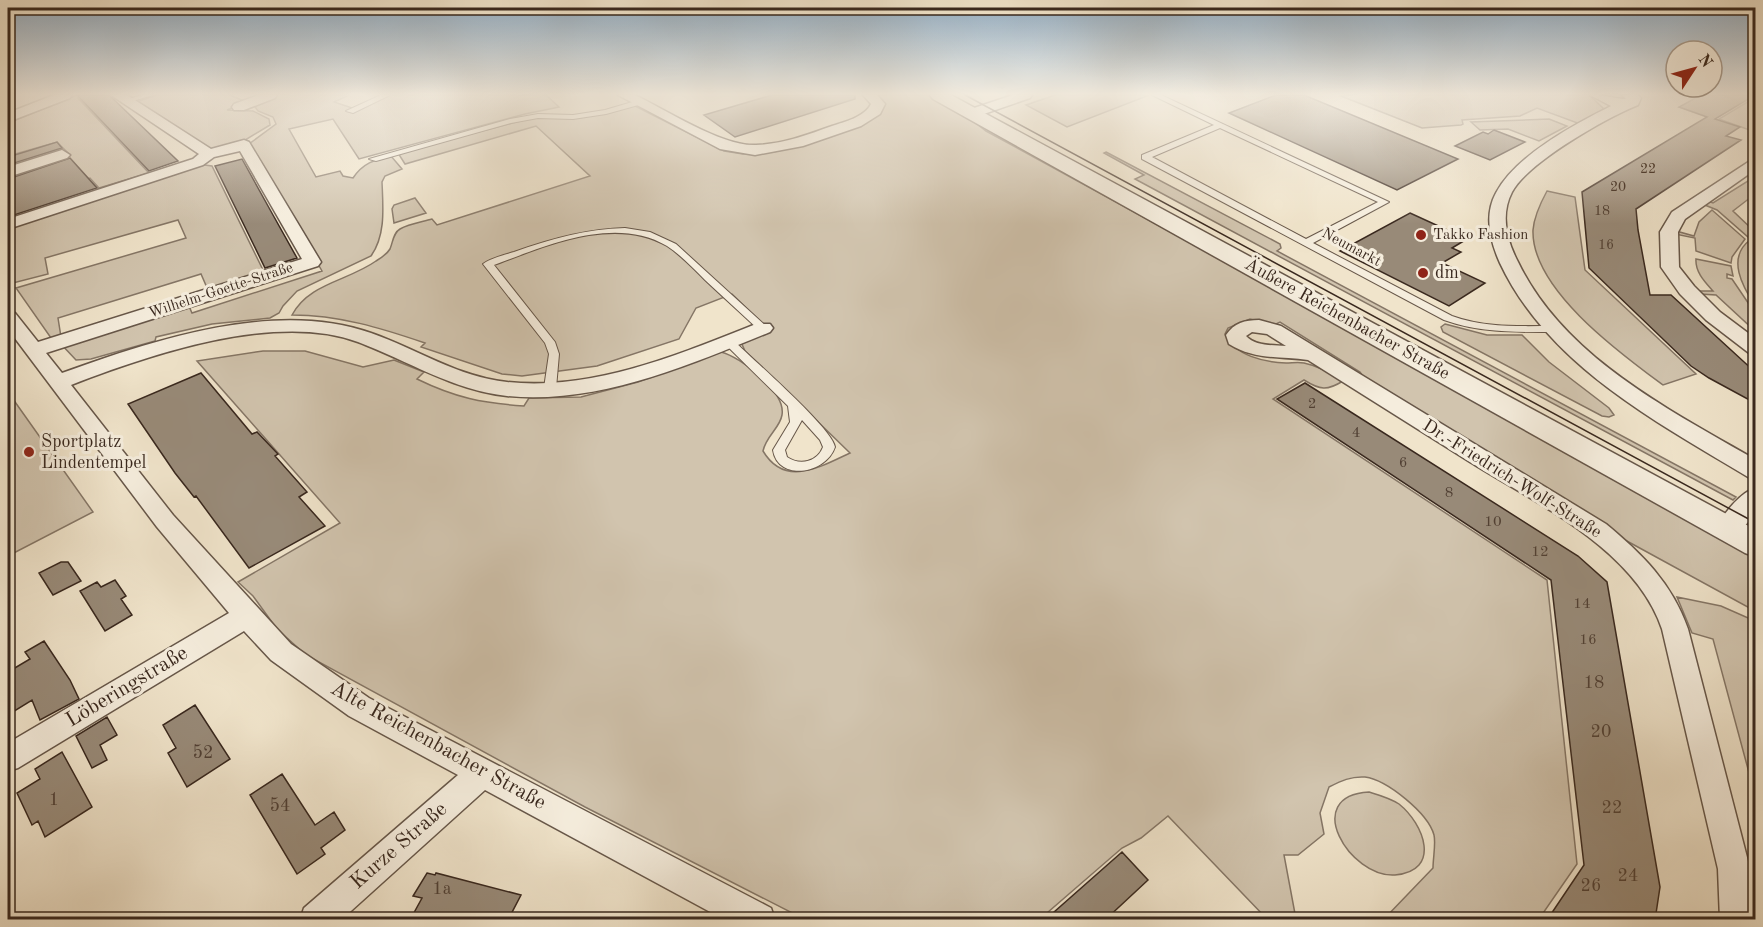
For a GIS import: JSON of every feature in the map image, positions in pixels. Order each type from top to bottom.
[{"type":"street","points":[[8,224],[198,162],[209,154],[185,138]]},
{"type":"street","points":[[711,138],[726,146],[755,150],[798,143],[811,138]]},
{"type":"street","name":"Äußere Reichenbacher Straße","points":[[1020,138],[1755,545]]},
{"type":"street","points":[[1567,138],[1523,169],[1503,192],[1498,208],[1498,231],[1512,274],[1554,329],[1587,359],[1630,393],[1755,471]]},
{"type":"street","name":"Wilhelm-Goette-Straße","points":[[34,350],[312,262],[243,145],[209,154]]},
{"type":"street","points":[[8,172],[62,155]]},
{"type":"street","points":[[1755,161],[1678,216],[1669,232],[1670,267],[1687,290],[1713,316],[1755,349]]},
{"type":"street","name":"Alte Reichenbacher Straße","points":[[8,317],[147,498],[247,616],[281,652],[359,707],[759,920]]},
{"type":"street","points":[[58,382],[100,365],[175,343],[279,326],[326,329],[362,337],[462,380],[509,389],[570,387],[614,380],[669,364],[763,328]]},
{"type":"street","name":"Dr.-Friedrich-Wolf-Straße","points":[[1311,354],[1597,530],[1640,567],[1657,588],[1671,613],[1734,869],[1737,920]]},
{"type":"street","points":[[1727,529],[1755,496]]},
{"type":"street","name":"Löberingstraße","points":[[8,758],[247,616]]},
{"type":"street","name":"Kurze Straße","points":[[316,920],[482,773]]},
{"type":"lane","points":[[373,159],[448,138]]},
{"type":"lane","name":"Neumarkt","points":[[1189,138],[1145,157],[1459,323],[1490,328],[1554,329]]},
{"type":"lane","points":[[1248,138],[1385,202],[1307,242]]},
{"type":"lane","points":[[549,388],[554,354],[550,342],[488,264],[554,241],[575,236],[623,231],[651,235],[679,250],[763,328]]},
{"type":"lane","points":[[729,342],[794,406],[829,443],[825,457],[806,466],[794,466],[785,462],[780,455],[780,448],[796,423],[794,406]]},
{"type":"shaded area","points":[[8,138],[116,138],[149,173],[99,188],[90,178],[8,204],[8,173],[69,154],[57,142],[8,156]]},
{"type":"shaded area","points":[[193,138],[248,138],[237,145],[210,149]]},
{"type":"shaded area","points":[[257,138],[294,138],[316,177],[340,171],[343,176],[353,178],[369,163],[391,156],[402,169],[385,176],[382,182],[381,230],[371,256],[297,291],[279,313],[270,318],[212,324],[156,337],[155,341],[91,359],[76,360],[61,344],[188,304],[192,313],[322,271],[249,144]]},
{"type":"shaded area","points":[[346,138],[436,138],[359,159]]},
{"type":"shaded area","points":[[455,138],[494,138],[405,164],[398,153]]},
{"type":"shaded area","points":[[549,138],[699,138],[724,151],[743,154],[773,152],[824,138],[999,138],[1306,306],[1755,557],[1755,611],[1625,540],[1365,379],[1360,372],[1280,322],[1274,325],[1250,319],[1228,328],[1225,334],[1230,342],[1243,353],[1277,362],[1309,364],[1343,381],[1324,388],[1304,380],[1273,399],[1547,580],[1577,864],[1539,919],[1384,919],[1433,868],[1434,835],[1424,817],[1406,799],[1374,779],[1355,777],[1329,787],[1320,813],[1324,834],[1298,855],[1284,855],[1296,919],[1267,919],[1168,816],[1141,838],[1122,848],[1040,919],[804,919],[585,807],[306,655],[277,629],[253,596],[238,582],[340,523],[197,361],[263,351],[305,351],[363,367],[394,360],[424,372],[417,379],[444,391],[482,401],[524,406],[529,398],[581,397],[638,382],[721,352],[750,368],[770,386],[777,396],[781,406],[781,420],[763,451],[772,462],[792,472],[804,471],[827,464],[850,453],[745,351],[741,342],[768,329],[732,294],[696,308],[679,339],[597,366],[522,376],[502,374],[421,347],[425,343],[376,328],[326,317],[292,315],[308,296],[384,256],[390,249],[396,233],[404,227],[432,219],[437,225],[590,176]]},
{"type":"shaded area","points":[[1106,152],[1280,244],[1281,248],[1277,251],[1736,497],[1733,500],[1135,179],[1144,175],[1104,153]]},
{"type":"shaded area","points":[[197,164],[212,166],[264,272],[208,290],[201,274],[58,318],[61,337],[51,338],[16,288],[186,238],[178,220],[45,258],[48,274],[13,283],[8,279],[8,227]]},
{"type":"shaded area","points":[[1751,179],[1755,180],[1755,194],[1733,211],[1755,232],[1755,239],[1748,237],[1717,210],[1700,203],[1705,200],[1713,203]]},
{"type":"shaded area","points":[[1547,191],[1575,197],[1585,270],[1696,374],[1663,385],[1603,338],[1562,297],[1547,275],[1536,252],[1533,230],[1536,215]]},
{"type":"shaded area","points":[[415,198],[426,213],[394,223],[392,209],[394,205]]},
{"type":"shaded area","points":[[1712,210],[1745,239],[1732,257],[1731,263],[1696,251],[1695,238],[1675,234],[1676,231],[1694,236],[1699,222]]},
{"type":"shaded area","points":[[1750,240],[1755,241],[1755,306],[1742,282],[1738,264],[1743,247]]},
{"type":"shaded area","points":[[1696,259],[1731,266],[1733,276],[1727,274],[1727,278],[1732,279],[1755,313],[1755,331],[1716,295],[1700,294],[1697,291],[1713,291],[1699,272]]},
{"type":"shaded area","points":[[1445,324],[1487,335],[1522,335],[1549,362],[1609,408],[1614,415],[1602,416],[1443,332],[1441,327]]},
{"type":"shaded area","name":"Sportplatz Lindentempel","points":[[8,392],[93,512],[8,556]]},
{"type":"shaded area","points":[[1677,597],[1721,606],[1755,621],[1755,795],[1713,639],[1692,633]]},
{"type":"shaded area","points":[[1369,792],[1399,804],[1416,823],[1424,846],[1424,856],[1419,865],[1410,872],[1395,875],[1378,872],[1362,864],[1339,836],[1335,821],[1338,807],[1348,797]]},
{"type":"building","points":[[118,138],[154,138],[178,161],[149,171]]},
{"type":"building","points":[[1284,138],[1408,138],[1458,159],[1397,190]]},
{"type":"building","points":[[1470,138],[1515,138],[1525,142],[1490,160],[1455,146]]},
{"type":"building","points":[[1672,138],[1741,140],[1636,209],[1650,295],[1671,295],[1755,372],[1755,403],[1691,366],[1589,268],[1582,192]]},
{"type":"building","points":[[57,142],[62,148],[8,165],[8,157]]},
{"type":"building","points":[[70,158],[97,188],[8,217],[8,179]]},
{"type":"building","points":[[242,159],[297,258],[265,268],[215,166]]},
{"type":"building","name":"dm","points":[[1410,213],[1467,239],[1452,248],[1461,252],[1442,263],[1485,283],[1449,306],[1340,251]]},
{"type":"building","points":[[201,373],[252,434],[257,432],[278,454],[275,456],[307,492],[299,497],[325,526],[249,568],[196,496],[194,497],[175,473],[128,404]]},
{"type":"building","points":[[1305,383],[1578,556],[1607,582],[1660,887],[1655,920],[1547,920],[1584,865],[1551,580],[1277,399]]},
{"type":"building","points":[[61,562],[68,562],[81,581],[53,595],[39,573]]},
{"type":"building","points":[[115,580],[126,596],[121,599],[132,615],[105,631],[80,591],[97,582],[101,587]]},
{"type":"building","points":[[44,641],[70,680],[79,699],[40,720],[32,700],[8,715],[8,672],[30,659],[25,652]]},
{"type":"building","points":[[195,705],[230,759],[187,787],[168,753],[176,748],[163,725]]},
{"type":"building","points":[[107,717],[117,735],[100,745],[107,760],[92,768],[76,736]]},
{"type":"building","points":[[62,752],[92,807],[45,837],[38,821],[32,825],[17,793],[40,779],[35,769]]},
{"type":"building","points":[[282,774],[315,825],[334,812],[345,830],[321,848],[325,854],[297,874],[250,795]]},
{"type":"building","points":[[1122,852],[1148,880],[1105,920],[1045,920]]},
{"type":"building","points":[[427,873],[435,875],[436,873],[521,895],[508,920],[410,920],[422,898],[413,896]]},
{"type":"tram line","points":[[1045,138],[1756,523]]},
{"type":"place","name":"Takko Fashion","points":[[1421,235]]},
{"type":"place","name":"dm","points":[[1423,273]]},
{"type":"place","name":"Sportplatz Lindentempel","points":[[29,452]]}]
